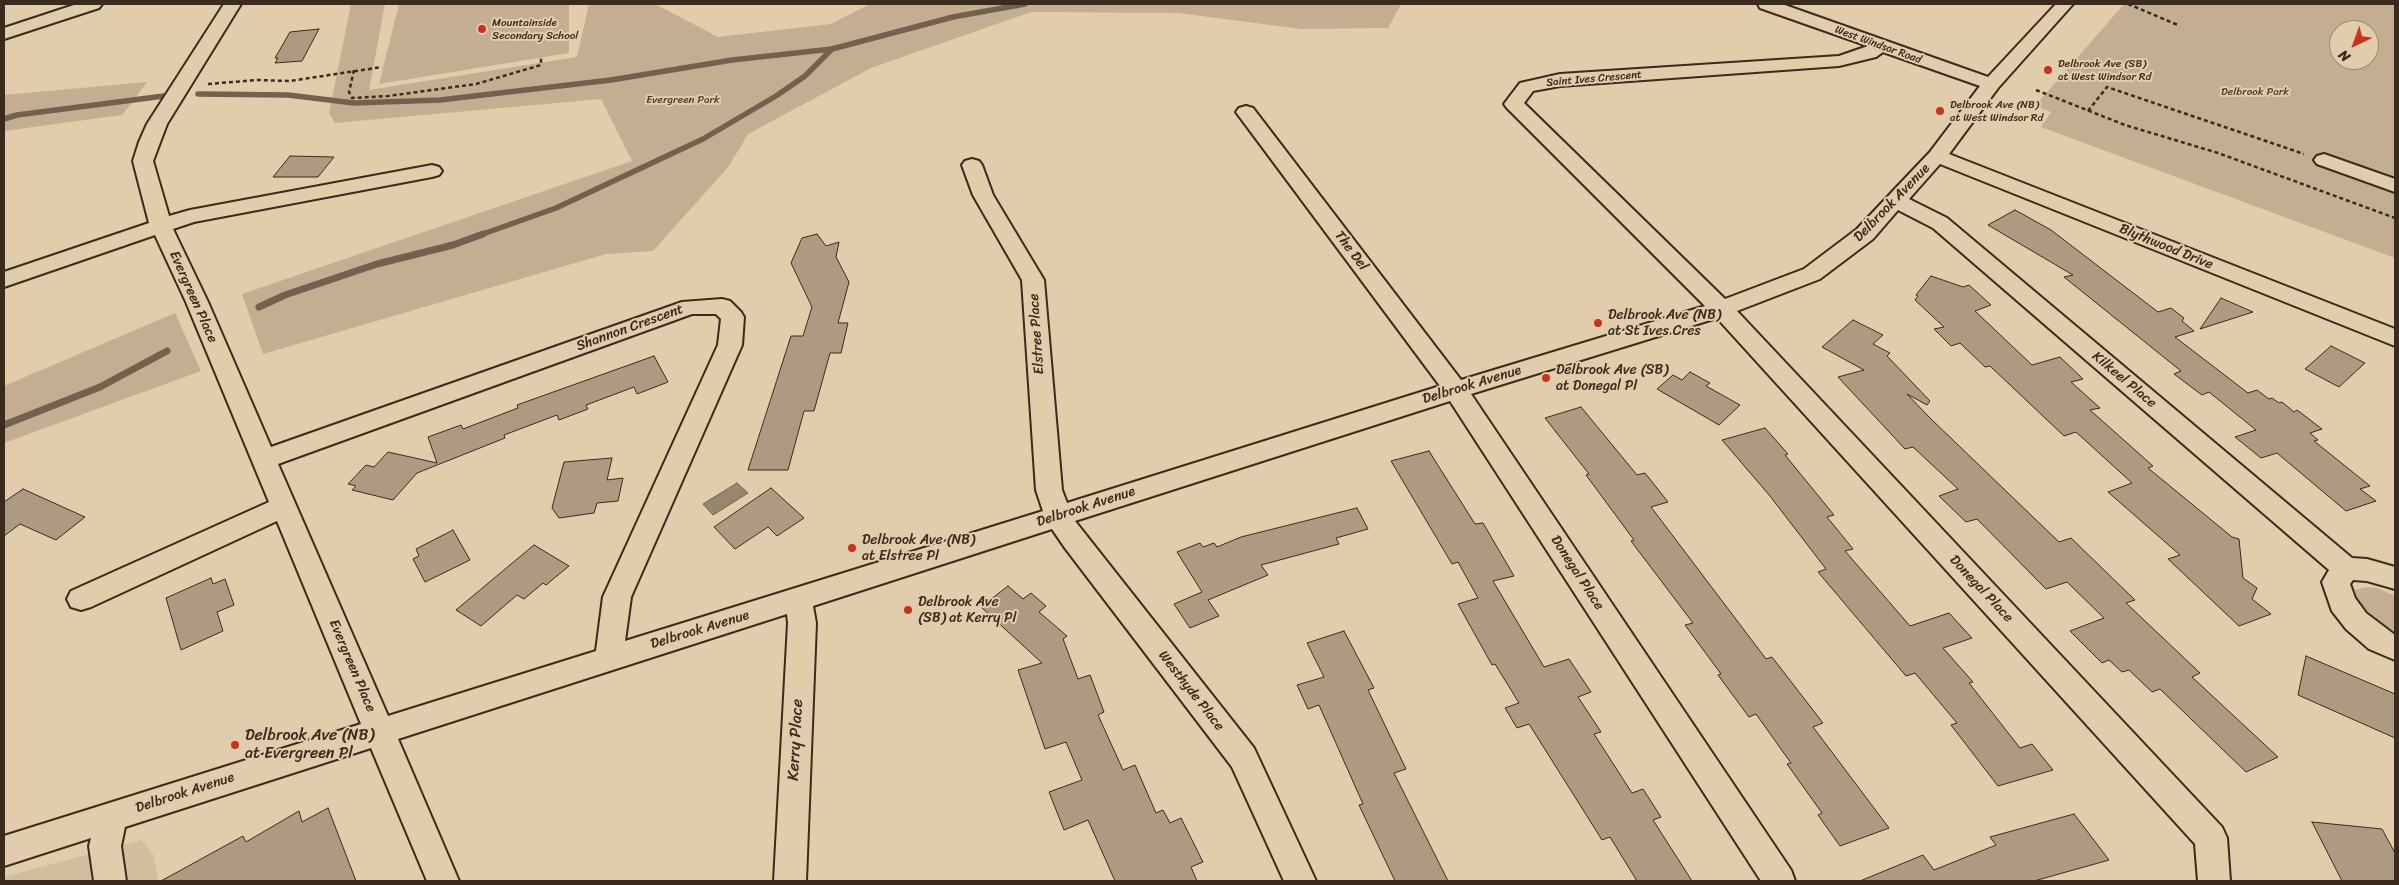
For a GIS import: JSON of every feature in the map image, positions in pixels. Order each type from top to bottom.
[{"type":"street","points":[[4,34],[94,4]]},
{"type":"street","name":"Evergreen Place","points":[[232,4],[217,31],[157,124],[143,161],[161,226],[197,302],[443,881]]},
{"type":"street","name":"West Windsor Road","points":[[1766,4],[1991,84]]},
{"type":"street","name":"Delbrook Avenue","points":[[4,851],[1456,390],[1720,309],[1812,274],[1865,234],[1937,156],[1991,84],[2066,4]]},
{"type":"street","name":"Saint Ives Crescent","points":[[1720,309],[1701,287],[1514,104],[1520,94],[1527,87],[1560,80],[1839,61],[1870,53],[1880,46]]},
{"type":"street","name":"The Del","points":[[1246,112],[1456,390]]},
{"type":"street","name":"Blythwood Drive","points":[[1937,156],[2395,338]]},
{"type":"street","points":[[2324,160],[2395,186]]},
{"type":"street","name":"Elstree Place","points":[[972,165],[983,195],[1034,280],[1048,490],[1058,516]]},
{"type":"street","points":[[4,280],[190,216],[432,171]]},
{"type":"street","name":"Kilkeel Place","points":[[1896,200],[1940,223],[2346,569]]},
{"type":"street","name":"Shannon Crescent","points":[[264,459],[690,307],[722,306],[734,317],[730,345],[617,596],[609,658]]},
{"type":"street","name":"Donegal Place","points":[[1720,309],[2211,838],[2214,881]]},
{"type":"street","name":"Donegal Place","points":[[1456,390],[1780,881]]},
{"type":"street","points":[[81,599],[284,507]]},
{"type":"street","name":"Westhyde Place","points":[[1058,516],[1074,541],[1243,758],[1300,881]]},
{"type":"street","points":[[2395,578],[2367,570],[2346,569],[2336,582],[2342,603],[2356,621],[2379,641],[2395,648]]},
{"type":"street","name":"Kerry Place","points":[[790,881],[802,623],[798,600]]},
{"type":"street","points":[[110,881],[105,846],[112,817]]},
{"type":"path","points":[[2128,4],[2178,25]]},
{"type":"path","points":[[354,70],[349,92],[352,98],[388,96],[476,84],[541,65],[541,57]]},
{"type":"path","points":[[181,87],[257,80],[290,81],[382,67]]},
{"type":"path","points":[[2088,111],[2107,87],[2324,160]]},
{"type":"path","points":[[2036,90],[2088,111],[2165,138],[2218,153],[2395,218]]},
{"type":"shaded area","points":[[737,483],[748,493],[713,515],[703,504]]},
{"type":"shaded area","points":[[141,840],[153,854],[158,881],[4,881],[4,877]]},
{"type":"green space","name":"Evergreen Park","points":[[351,4],[385,4],[369,90],[577,57],[589,4],[655,4],[718,37],[831,24],[870,4],[1401,4],[1388,28],[1302,29],[1178,13],[1031,12],[871,68],[748,134],[729,166],[653,251],[606,254],[263,354],[242,294],[632,161],[601,99],[335,123],[329,113]]},
{"type":"green space","name":"Mountainside Secondary School","points":[[399,4],[569,4],[569,53],[379,84]]},
{"type":"green space","name":"Delbrook Park","points":[[2124,4],[2395,4],[2395,258],[2041,127],[2051,112],[2035,106]]},
{"type":"green space","points":[[147,82],[122,115],[4,131],[4,95]]},
{"type":"green space","points":[[175,313],[201,371],[4,443],[4,386]]},
{"type":"green space","points":[[2366,587],[2378,588],[2395,596],[2395,632],[2380,625],[2358,602],[2355,590]]},
{"type":"building","points":[[319,29],[302,61],[275,63],[278,58],[275,58],[290,32]]},
{"type":"building","points":[[290,156],[334,157],[318,177],[273,177]]},
{"type":"building","points":[[2015,210],[2051,230],[2158,312],[2171,308],[2184,318],[2182,321],[2194,331],[2175,337],[2248,393],[2257,390],[2269,399],[2272,398],[2279,403],[2282,402],[2294,412],[2297,410],[2322,429],[2310,433],[2318,440],[2314,441],[2370,486],[2360,489],[2376,501],[2346,511],[2277,453],[2261,458],[2235,437],[2256,430],[2209,392],[2202,395],[2174,374],[2181,371],[2064,277],[2073,275],[1988,225]]},
{"type":"building","points":[[817,234],[826,246],[839,242],[836,257],[849,282],[838,323],[848,323],[841,353],[830,353],[814,411],[804,411],[788,470],[748,470],[791,336],[803,336],[812,307],[791,263],[802,238]]},
{"type":"building","points":[[1931,276],[1963,287],[1969,285],[1991,305],[1975,311],[2032,365],[2060,357],[2083,379],[2071,382],[2100,408],[2090,410],[2153,466],[2148,468],[2232,537],[2239,539],[2243,578],[2257,588],[2252,599],[2271,614],[2239,626],[2168,559],[2180,555],[2108,492],[2132,483],[2076,432],[2064,436],[1990,366],[1985,367],[1960,343],[1951,346],[1934,329],[1944,327],[1915,300],[1918,296],[1916,295]]},
{"type":"building","points":[[2221,298],[2253,312],[2200,329]]},
{"type":"building","points":[[1853,320],[1883,335],[1873,344],[1890,353],[1887,356],[1930,401],[1927,405],[1907,394],[1929,417],[2059,542],[2071,538],[2135,600],[2126,603],[2200,673],[2192,677],[2278,757],[2246,772],[2160,689],[2152,692],[2129,670],[2122,672],[2109,660],[2102,663],[2070,631],[2104,618],[2067,582],[2046,589],[1977,519],[1966,522],[1939,496],[1958,489],[1913,447],[1905,449],[1838,377],[1864,370],[1822,347]]},
{"type":"building","points":[[2331,346],[2365,363],[2339,387],[2305,369]]},
{"type":"building","points":[[654,356],[668,382],[637,394],[634,387],[586,405],[588,409],[559,420],[557,415],[504,435],[505,438],[417,473],[393,500],[352,490],[356,486],[348,484],[366,465],[374,467],[388,452],[437,463],[428,437],[461,425],[463,429],[518,408],[517,405]]},
{"type":"building","points":[[1690,372],[1710,383],[1706,386],[1740,405],[1719,425],[1657,389],[1673,375],[1682,380]]},
{"type":"building","points":[[1581,407],[1637,475],[1645,473],[1668,502],[1651,507],[1766,659],[1772,657],[1823,723],[1813,727],[1889,828],[1840,846],[1818,815],[1822,813],[1787,764],[1791,763],[1756,714],[1749,717],[1718,675],[1721,674],[1685,625],[1693,623],[1631,541],[1634,540],[1586,475],[1589,474],[1545,418]]},
{"type":"building","points":[[1765,428],[1788,454],[1785,455],[1834,515],[1827,517],[1853,549],[1845,551],[1910,626],[1949,613],[1972,638],[1943,648],[1973,682],[1969,683],[2020,748],[2032,744],[2053,770],[1998,786],[1951,725],[1957,723],[1915,673],[1906,676],[1818,572],[1826,569],[1770,496],[1722,440]]},
{"type":"building","points":[[1429,451],[1475,524],[1483,523],[1514,576],[1493,581],[1544,667],[1569,659],[1591,692],[1578,697],[1601,732],[1594,734],[1632,793],[1643,789],[1661,817],[1653,820],[1692,881],[1637,881],[1610,837],[1602,840],[1529,724],[1517,728],[1505,708],[1519,703],[1495,664],[1492,665],[1458,604],[1478,598],[1458,562],[1452,564],[1391,461]]},
{"type":"building","points":[[612,458],[607,480],[623,478],[618,501],[597,503],[594,513],[559,518],[552,508],[564,462]]},
{"type":"building","points":[[771,488],[804,518],[777,536],[768,527],[735,549],[714,527]]},
{"type":"building","points":[[23,489],[85,517],[56,540],[20,524],[4,536],[4,502]]},
{"type":"building","points":[[1357,508],[1368,529],[1336,538],[1339,544],[1261,565],[1268,575],[1208,600],[1219,616],[1190,628],[1174,604],[1202,592],[1177,552],[1200,543],[1203,547],[1214,543],[1217,547],[1241,537]]},
{"type":"building","points":[[453,530],[470,560],[425,582],[413,559],[419,556],[416,549]]},
{"type":"building","points":[[534,545],[569,566],[546,585],[543,583],[524,599],[517,595],[481,626],[456,610]]},
{"type":"building","points":[[211,578],[213,584],[225,579],[234,605],[217,612],[223,631],[181,650],[166,598]]},
{"type":"building","points":[[1008,586],[1023,599],[1031,593],[1046,606],[1039,612],[1067,636],[1063,639],[1078,679],[1090,675],[1104,712],[1098,715],[1123,770],[1135,765],[1156,813],[1163,810],[1170,823],[1181,818],[1203,862],[1191,867],[1197,881],[1115,881],[1088,820],[1064,830],[1049,792],[1082,780],[1066,742],[1045,749],[1018,670],[1042,663],[981,607]]},
{"type":"building","points":[[1344,631],[1374,688],[1368,690],[1406,769],[1394,773],[1448,881],[1395,881],[1359,805],[1363,804],[1319,705],[1308,709],[1297,685],[1324,677],[1307,643]]},
{"type":"building","points":[[2306,656],[2395,694],[2395,738],[2298,695]]},
{"type":"building","points":[[328,808],[356,881],[161,881],[243,836],[246,842],[299,811],[302,822]]},
{"type":"building","points":[[2074,814],[2109,860],[2034,881],[1860,881],[1923,855],[1934,870],[1996,845],[1990,837]]},
{"type":"building","points":[[2312,822],[2382,829],[2395,853],[2395,881],[2342,881]]},
{"type":"waterway","points":[[832,49],[953,17],[1025,4]]},
{"type":"waterway","points":[[198,94],[288,95],[354,103],[440,100],[611,80],[732,60],[832,49]]},
{"type":"waterway","points":[[480,235],[556,208],[703,139],[776,96],[805,76],[832,49]]},
{"type":"waterway","points":[[4,119],[17,115],[164,96]]},
{"type":"waterway","points":[[259,307],[285,295],[377,264],[453,245],[483,234]]},
{"type":"waterway","points":[[4,425],[100,387],[167,351]]},
{"type":"place","name":"Mountainside Secondary School","points":[[482,29]]},
{"type":"place","name":"Delbrook Ave (SB) at West Windsor Rd","points":[[2048,70]]},
{"type":"place","name":"Delbrook Ave (NB) at West Windsor Rd","points":[[1940,111]]},
{"type":"place","name":"Delbrook Ave (NB) at St Ives Cres","points":[[1598,323]]},
{"type":"place","name":"Delbrook Ave (SB) at Donegal Pl","points":[[1546,378]]},
{"type":"place","name":"Delbrook Ave (NB) at Elstree Pl","points":[[852,548]]},
{"type":"place","name":"Delbrook Ave (SB) at Kerry Pl","points":[[908,610]]},
{"type":"place","name":"Delbrook Ave (NB) at Evergreen Pl","points":[[235,745]]}]
